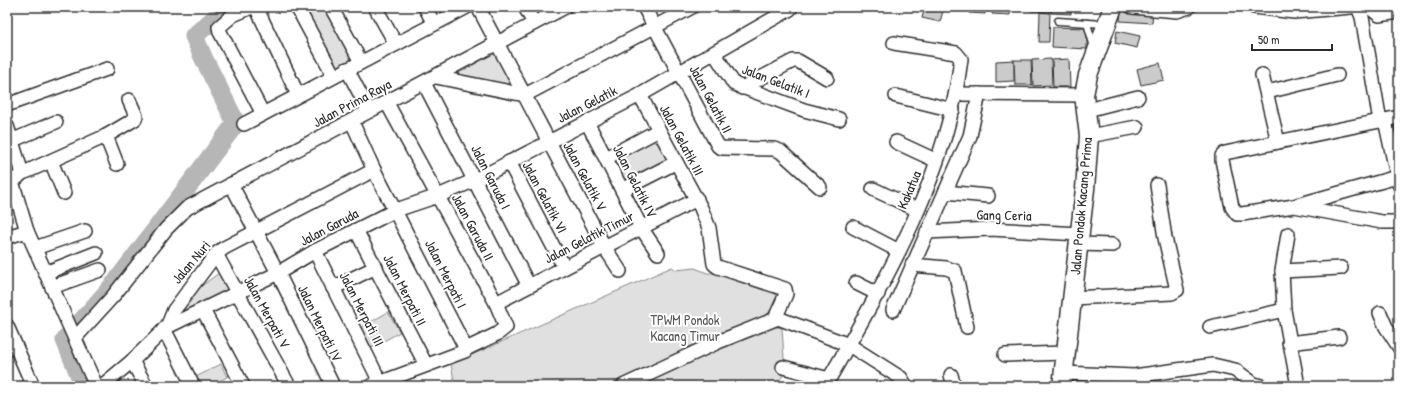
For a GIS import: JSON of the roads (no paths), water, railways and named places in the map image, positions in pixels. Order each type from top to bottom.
[{"type":"street","points":[[252,7],[231,11],[219,27],[220,32],[263,114]]},
{"type":"street","points":[[256,7],[298,95]]},
{"type":"street","points":[[297,7],[334,76]]},
{"type":"street","points":[[331,7],[361,62]]},
{"type":"street","points":[[375,7],[396,44]]},
{"type":"street","points":[[425,7],[434,24]]},
{"type":"street","points":[[244,124],[466,7]]},
{"type":"street","name":"Jalan Gelatik V","points":[[478,7],[526,95],[605,248],[620,271]]},
{"type":"street","points":[[525,7],[534,23]]},
{"type":"street","name":"Jalan Prima Raya","points":[[74,335],[114,295],[175,218],[187,208],[352,122],[565,7]]},
{"type":"street","name":"Jalan Gelatik II","points":[[644,7],[718,146],[722,148],[774,149],[780,151],[820,187]]},
{"type":"street","points":[[436,77],[526,95],[692,7]]},
{"type":"street","name":"Jalan Pondok Kacang Prima","points":[[1063,380],[1080,239],[1089,136],[1085,102],[1088,75],[1113,7]]},
{"type":"street","points":[[1132,7],[1177,11],[1189,7]]},
{"type":"street","points":[[1254,7],[1294,12],[1351,7]]},
{"type":"street","points":[[1358,7],[1362,18],[1382,121],[1398,181],[1294,206],[1242,214],[1234,211],[1222,156],[1226,153],[1382,121],[1399,117]]},
{"type":"street","points":[[1370,7],[1379,15],[1399,12]]},
{"type":"street","name":"Jalan Gelatik","points":[[509,162],[640,95],[715,54],[790,10]]},
{"type":"street","name":"Kakatua","points":[[828,382],[878,294],[918,210],[938,161],[953,110],[961,59],[956,52],[894,43]]},
{"type":"street","name":"Jalan Gelatik I","points":[[715,54],[732,82],[742,88],[804,110],[839,119]]},
{"type":"street","points":[[742,88],[794,60],[827,78]]},
{"type":"street","points":[[7,105],[107,69]]},
{"type":"street","points":[[347,70],[369,112]]},
{"type":"street","points":[[1262,75],[1278,142]]},
{"type":"street","points":[[1267,92],[1337,75]]},
{"type":"street","name":"Jalan Garuda I","points":[[424,83],[529,286]]},
{"type":"street","points":[[956,94],[979,94],[1085,102],[1138,97]]},
{"type":"street","points":[[893,310],[912,264],[970,136],[979,94]]},
{"type":"street","name":"Jalan Gelatik III","points":[[640,95],[675,163],[697,199],[709,228],[714,264],[718,267],[784,289],[786,291],[777,314],[778,318]]},
{"type":"street","points":[[896,96],[953,110]]},
{"type":"street","points":[[14,178],[106,136],[136,118],[129,100]]},
{"type":"street","name":"Jalan Garuda II","points":[[387,103],[496,303],[506,327],[497,334],[466,348]]},
{"type":"street","points":[[11,141],[56,122]]},
{"type":"street","name":"Jalan Merpati I","points":[[352,122],[374,170],[466,348]]},
{"type":"street","name":"Jalan Gelatik IV","points":[[587,122],[642,229],[658,253]]},
{"type":"street","points":[[7,126],[11,141],[14,178],[27,231],[96,386]]},
{"type":"street","points":[[1089,136],[1137,127]]},
{"type":"street","points":[[606,158],[658,130]]},
{"type":"street","points":[[106,136],[117,164]]},
{"type":"street","points":[[896,142],[938,161]]},
{"type":"street","points":[[51,161],[64,193]]},
{"type":"street","name":"Jalan Garuda","points":[[165,328],[278,273],[315,251],[396,210],[438,196],[475,180],[509,162]]},
{"type":"street","name":"Jalan Gelatik VI","points":[[509,162],[564,267]]},
{"type":"street","points":[[622,190],[675,163]]},
{"type":"street","name":"Jalan Nuri","points":[[102,386],[132,361],[165,328],[178,305],[216,254],[255,231],[374,170]]},
{"type":"street","name":"Jalan Merpati IV","points":[[231,184],[278,273],[333,386]]},
{"type":"street","points":[[1072,298],[1172,293],[1177,290],[1165,238],[1157,185]]},
{"type":"street","points":[[873,189],[918,210]]},
{"type":"street","points":[[945,192],[988,196]]},
{"type":"street","name":"Jalan Gelatik Timur","points":[[496,303],[564,267],[642,229],[697,199]]},
{"type":"street","points":[[1294,206],[1382,222],[1399,222]]},
{"type":"street","points":[[853,227],[899,251]]},
{"type":"street","name":"Gang Ceria","points":[[927,232],[990,229],[1080,239],[1113,245]]},
{"type":"street","name":"Jalan Merpati II","points":[[356,230],[426,365]]},
{"type":"street","points":[[7,237],[27,231]]},
{"type":"street","points":[[35,248],[85,231]]},
{"type":"street","points":[[1288,234],[1282,271],[1284,310],[1298,386]]},
{"type":"street","name":"Jalan Merpati III","points":[[315,251],[376,384]]},
{"type":"street","points":[[45,272],[96,253]]},
{"type":"street","name":"Jalan Merpati V","points":[[216,254],[289,386]]},
{"type":"street","points":[[912,264],[946,268],[955,272],[967,327]]},
{"type":"street","points":[[333,288],[376,267]]},
{"type":"street","points":[[1282,271],[1341,268]]},
{"type":"street","points":[[52,287],[100,270]]},
{"type":"street","points":[[856,283],[878,294]]},
{"type":"street","points":[[203,310],[243,386]]},
{"type":"street","points":[[1210,327],[1284,310]]},
{"type":"street","points":[[1380,313],[1386,327],[1399,347]]},
{"type":"street","points":[[623,386],[718,342],[778,318],[849,345],[901,378],[906,386]]},
{"type":"street","points":[[7,326],[33,386]]},
{"type":"street","points":[[165,328],[193,386]]},
{"type":"street","points":[[1289,343],[1339,337]]},
{"type":"street","points":[[376,384],[465,351],[466,348]]},
{"type":"street","points":[[1006,355],[1066,353]]},
{"type":"street","points":[[132,361],[146,386]]},
{"type":"street","points":[[1063,380],[1134,376],[1213,365],[1235,370],[1254,384],[1262,386]]},
{"type":"street","points":[[783,367],[828,382]]},
{"type":"lane","points":[[1058,21],[1107,24]]},
{"type":"lane","points":[[1087,23],[1092,44],[1099,47]]},
{"type":"waterway","points":[[84,386],[65,340],[116,282],[236,123],[194,36],[228,7]]},
{"type":"park label","name":"TPWM Pondok Kacang Timur","points":[[685,328]]}]
